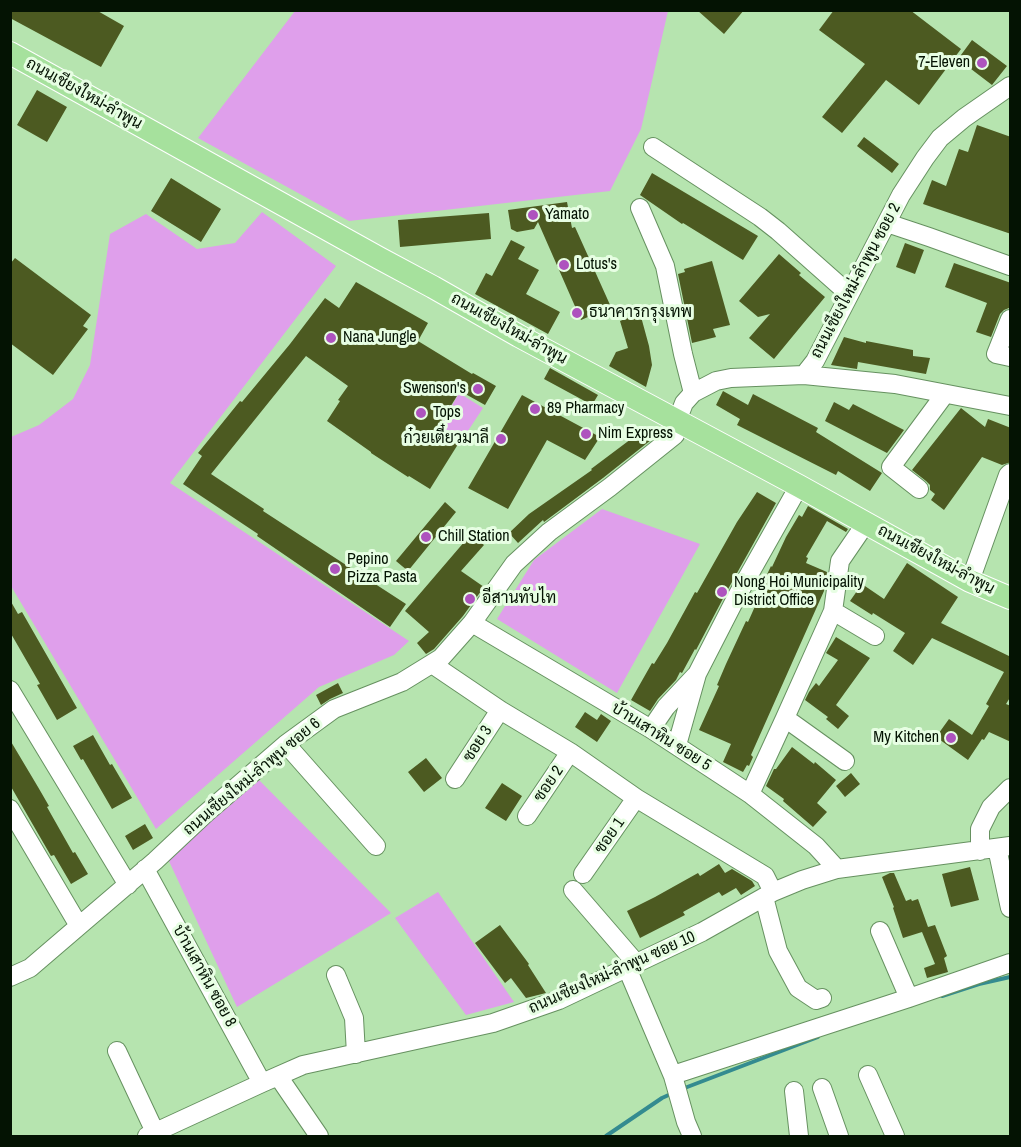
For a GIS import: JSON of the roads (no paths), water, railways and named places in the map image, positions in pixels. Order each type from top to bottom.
[{"type":"main road","name":"ถนนเชียงใหม่-ลำพูน","points":[[10,52],[519,336],[799,486],[969,581],[1011,598]]},
{"type":"street","name":"ถนนเชียงใหม่-ลำพูน ซอย 2","points":[[693,393],[716,381],[731,378],[804,375],[815,361],[901,195],[925,158],[940,138],[964,118],[1011,86]]},
{"type":"street","points":[[653,147],[760,217],[849,294]]},
{"type":"street","points":[[640,208],[665,266],[682,354],[693,393],[684,403],[677,421]]},
{"type":"street","points":[[886,223],[1011,266]]},
{"type":"street","points":[[1011,319],[996,354],[1011,357]]},
{"type":"street","points":[[804,375],[895,384],[1010,406]]},
{"type":"street","points":[[919,489],[891,467],[945,394]]},
{"type":"street","name":"ถนนเชียงใหม่-ลำพูน ซอย 6","points":[[10,977],[30,968],[128,885],[286,744],[334,709],[402,682],[441,658],[472,623],[514,564],[549,532],[675,435],[677,421]]},
{"type":"street","points":[[969,581],[1009,474]]},
{"type":"street","points":[[677,745],[697,674],[737,596],[799,486]]},
{"type":"street","points":[[750,794],[833,610],[840,561],[866,523]]},
{"type":"street","points":[[833,610],[875,636]]},
{"type":"street","name":"บ้านเสาหิน ซอย 5","points":[[472,623],[651,729],[750,794],[816,846],[837,869]]},
{"type":"street","points":[[432,664],[500,710],[570,752],[636,798],[765,876],[778,951],[798,988],[816,1000],[822,998]]},
{"type":"street","points":[[651,729],[666,707],[697,674]]},
{"type":"street","points":[[10,690],[128,885]]},
{"type":"street","name":"ซอย 3","points":[[455,779],[500,710]]},
{"type":"street","points":[[785,718],[845,761]]},
{"type":"street","points":[[286,744],[376,846]]},
{"type":"street","name":"ซอย 2","points":[[528,816],[570,752]]},
{"type":"street","points":[[1011,788],[991,807],[980,829],[996,849],[1011,908]]},
{"type":"street","name":"ซอย 1","points":[[583,874],[636,798]]},
{"type":"street","points":[[10,809],[79,926]]},
{"type":"street","name":"ถนนเชียงใหม่-ลำพูน ซอย 10","points":[[151,1134],[303,1065],[493,1023],[560,1000],[702,932],[768,895],[802,880],[837,869],[996,849]]},
{"type":"street","name":"บ้านเสาหิน ซอย 8","points":[[145,869],[270,1080],[319,1137]]},
{"type":"street","points":[[573,890],[632,966],[673,1076],[692,1137]]},
{"type":"street","points":[[880,931],[909,998]]},
{"type":"street","points":[[673,1076],[1011,963]]},
{"type":"street","points":[[336,975],[354,1018],[356,1054]]},
{"type":"street","points":[[117,1051],[151,1134]]},
{"type":"street","points":[[868,1076],[895,1137]]},
{"type":"street","points":[[822,1088],[839,1137]]},
{"type":"street","points":[[794,1090],[799,1137]]},
{"type":"waterway","points":[[942,996],[1010,977]]},
{"type":"waterway","points":[[682,1089],[818,1037]]},
{"type":"waterway","points":[[606,1136],[673,1093]]},
{"type":"place","name":"7-Eleven","points":[[982,63]]},
{"type":"place","name":"Yamato","points":[[533,215]]},
{"type":"place","name":"Lotus's","points":[[564,265]]},
{"type":"place","name":"ธนาคารกรุงเทพ","points":[[577,313]]},
{"type":"place","name":"Nana Jungle","points":[[331,338]]},
{"type":"place","name":"Swenson's","points":[[478,389]]},
{"type":"place","name":"89 Pharmacy","points":[[535,409]]},
{"type":"place","name":"Tops","points":[[421,413]]},
{"type":"place","name":"Nim Express","points":[[586,434]]},
{"type":"place","name":"ก๋วยเตี๋ยวมาลี","points":[[501,439]]},
{"type":"place","name":"Chill Station","points":[[426,537]]},
{"type":"place","name":"Pepino Pizza Pasta","points":[[335,569]]},
{"type":"place","name":"Nong Hoi Municipality District Office","points":[[722,592]]},
{"type":"place","name":"อีสานทับไท","points":[[470,599]]},
{"type":"place","name":"My Kitchen","points":[[951,738]]}]
